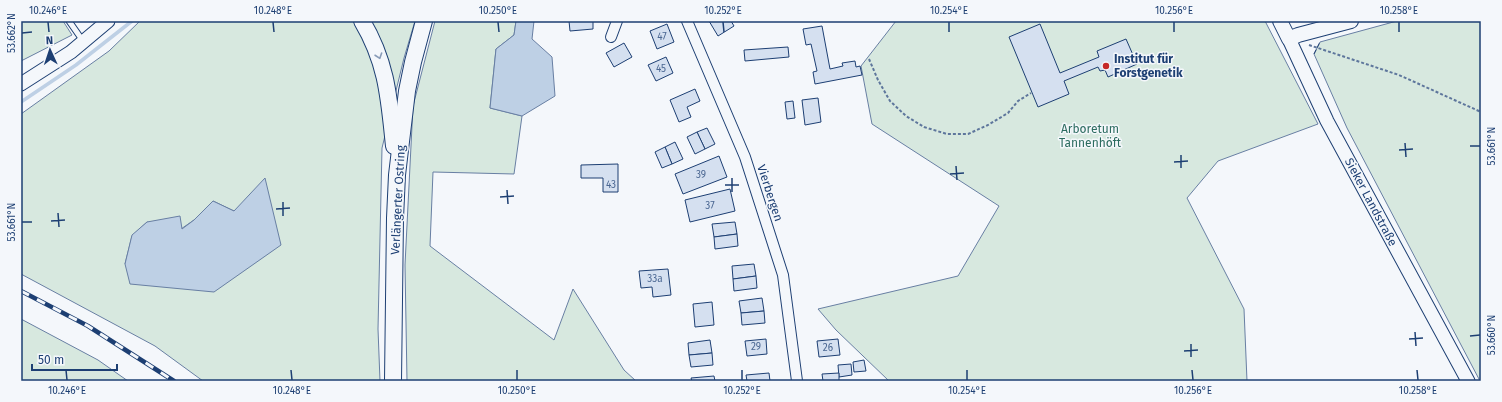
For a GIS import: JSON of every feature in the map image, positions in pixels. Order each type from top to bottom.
[{"type":"main road","points":[[362,21],[377,50],[385,78],[390,104],[397,175]]},
{"type":"main road","name":"Verlängerter Ostring","points":[[393,381],[397,175],[413,62],[424,21]]},
{"type":"main road","name":"Sieker Landstraße","points":[[1280,21],[1293,37]]},
{"type":"main road","points":[[1293,37],[1351,21]]},
{"type":"street","points":[[21,84],[83,42],[108,21]]},
{"type":"street","points":[[611,38],[616,21]]},
{"type":"street","name":"Vierbergen","points":[[687,21],[745,157],[783,275],[797,381]]},
{"type":"street","name":"Sieker Landstraße","points":[[1293,37],[1327,121],[1468,381]]},
{"type":"lane","points":[[69,21],[83,42]]},
{"type":"path","points":[[1293,37],[1302,43],[1399,75],[1481,112]]},
{"type":"path","points":[[869,59],[878,80],[890,101],[906,116],[924,127],[947,134],[968,134],[988,125],[1008,113],[1018,101],[1031,93]]},
{"type":"green space","points":[[21,21],[63,21],[72,35],[21,61]]},
{"type":"green space","points":[[140,21],[415,21],[404,58],[382,148],[378,329],[380,381],[203,381],[155,346],[21,274],[21,114],[109,51]],"holes":[[[213,201],[234,211],[125,264],[132,236],[147,222],[181,229],[194,220]]]},
{"type":"green space","points":[[435,21],[516,21],[514,35],[496,49],[490,108],[522,116],[514,174],[433,172],[430,246],[554,340],[573,289],[624,370],[636,381],[407,381],[405,265],[413,106]]},
{"type":"green space","name":"Arboretum Tannenhöft","points":[[896,21],[1265,21],[1318,124],[1218,161],[1187,198],[1244,309],[1247,381],[889,381],[836,330],[818,309],[958,276],[999,206],[872,124],[861,66]]},
{"type":"green space","points":[[1397,21],[1481,21],[1481,381],[1347,128],[1314,54],[1320,42]]},
{"type":"green space","points":[[21,319],[98,360],[128,381],[21,381]]},
{"type":"water","points":[[516,21],[534,21],[532,39],[552,57],[555,96],[522,116],[490,108],[496,49],[514,35]]},
{"type":"water","points":[[265,178],[281,245],[214,292],[130,284],[125,264],[132,235],[147,222],[180,216],[182,229],[194,220],[213,201],[234,211]]},
{"type":"building","points":[[569,21],[593,21],[593,29],[570,31]]},
{"type":"building","points":[[709,21],[731,21],[734,26],[718,36]]},
{"type":"building","points":[[667,24],[674,42],[657,49],[650,31]]},
{"type":"building","name":"Institut für Forstgenetik","points":[[1040,24],[1060,73],[1099,57],[1097,51],[1126,39],[1137,64],[1108,77],[1105,70],[1100,71],[1098,67],[1064,81],[1069,94],[1038,107],[1009,37]]},
{"type":"building","points":[[822,26],[830,69],[843,66],[842,63],[855,61],[856,67],[860,66],[862,75],[815,84],[813,72],[817,71],[811,44],[806,45],[803,29]]},
{"type":"building","points":[[624,43],[632,57],[614,67],[606,53]]},
{"type":"building","points":[[788,47],[789,57],[745,61],[744,50]]},
{"type":"building","points":[[666,57],[673,73],[656,81],[648,65]]},
{"type":"building","points":[[695,89],[700,101],[687,107],[691,117],[679,122],[670,100]]},
{"type":"building","points":[[818,98],[821,122],[805,125],[802,100]]},
{"type":"building","points":[[793,101],[795,118],[787,119],[785,102]]},
{"type":"building","points":[[707,128],[715,144],[705,149],[697,132]]},
{"type":"building","points":[[697,132],[705,149],[695,154],[687,137]]},
{"type":"building","points":[[675,142],[683,159],[672,164],[665,147]]},
{"type":"building","points":[[665,147],[672,164],[662,168],[655,152]]},
{"type":"building","points":[[719,156],[727,177],[683,194],[675,174]]},
{"type":"building","points":[[618,164],[618,192],[603,192],[603,178],[581,178],[581,165]]},
{"type":"building","points":[[730,189],[735,211],[690,222],[685,200]]},
{"type":"building","points":[[735,222],[737,234],[714,237],[712,224]]},
{"type":"building","points":[[737,234],[738,246],[715,249],[714,237]]},
{"type":"building","points":[[754,264],[756,276],[733,279],[732,266]]},
{"type":"building","points":[[668,269],[671,295],[653,297],[652,287],[641,288],[639,271]]},
{"type":"building","points":[[756,276],[757,288],[734,291],[733,279]]},
{"type":"building","points":[[762,298],[764,311],[741,313],[739,301]]},
{"type":"building","points":[[712,302],[714,325],[695,327],[693,304]]},
{"type":"building","points":[[764,311],[765,323],[742,325],[741,313]]},
{"type":"building","points":[[766,339],[767,354],[747,356],[745,341]]},
{"type":"building","points":[[838,339],[840,355],[819,357],[817,341]]},
{"type":"building","points":[[710,340],[712,353],[689,355],[688,343]]},
{"type":"building","points":[[712,353],[713,365],[691,367],[689,355]]},
{"type":"building","points":[[864,360],[866,371],[854,372],[853,362]]},
{"type":"building","points":[[851,364],[852,375],[839,377],[838,365]]},
{"type":"building","points":[[769,373],[770,381],[747,381],[746,375]]},
{"type":"building","points":[[839,373],[839,381],[823,381],[822,374]]},
{"type":"building","points":[[714,376],[715,381],[692,381],[691,378]]},
{"type":"waterway","points":[[21,102],[76,65],[132,21]]},
{"type":"railway","points":[[21,291],[88,326],[174,381]]},
{"type":"fence","points":[[1314,54],[1320,42]]},
{"type":"place","name":"Institut für Forstgenetik","points":[[1106,66]]}]
